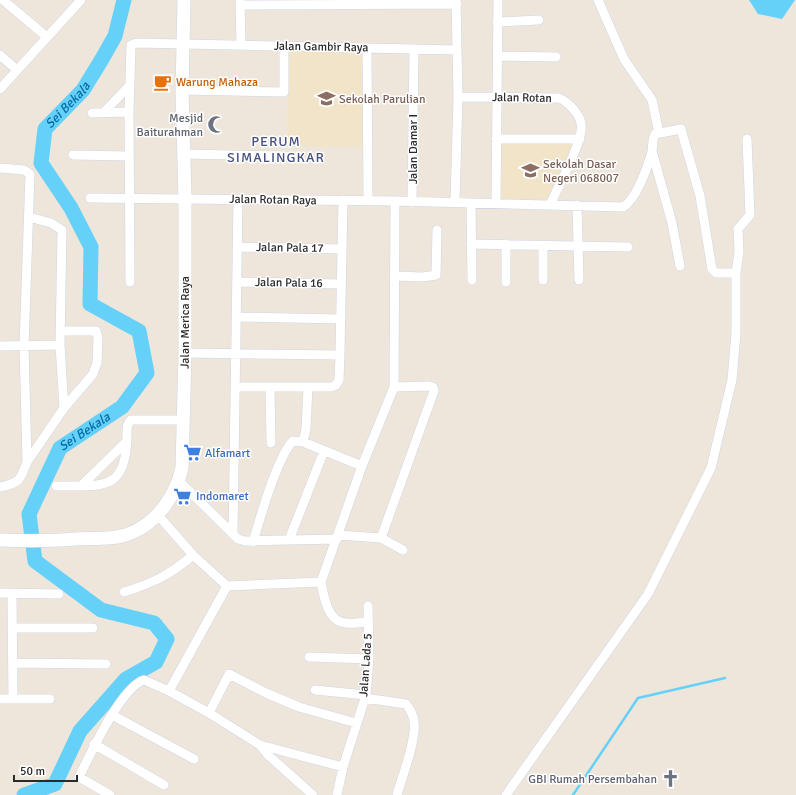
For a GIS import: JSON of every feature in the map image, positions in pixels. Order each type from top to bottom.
[{"type":"street","points":[[3,0],[47,37]]},
{"type":"street","name":"Jalan Merica Raya","points":[[0,540],[35,541],[116,537],[131,533],[143,526],[157,514],[172,495],[179,481],[182,468],[184,420],[185,198],[182,90],[184,0]]},
{"type":"street","points":[[496,203],[498,0]]},
{"type":"street","points":[[598,0],[624,59],[652,100],[659,133]]},
{"type":"street","points":[[0,89],[47,37],[75,2]]},
{"type":"street","points":[[240,45],[240,2],[457,2],[458,97],[455,202]]},
{"type":"street","points":[[498,22],[539,20]]},
{"type":"street","name":"Jalan Gambir Raya","points":[[130,85],[130,49],[132,45],[137,43],[457,50]]},
{"type":"street","points":[[182,90],[284,92],[284,47]]},
{"type":"street","points":[[367,48],[368,201]]},
{"type":"street","name":"Jalan Damar I","points":[[412,202],[414,49]]},
{"type":"street","points":[[0,55],[17,70]]},
{"type":"street","points":[[498,56],[556,57]]},
{"type":"street","points":[[104,112],[130,85]]},
{"type":"street","points":[[130,85],[130,282]]},
{"type":"street","name":"Jalan Rotan","points":[[458,97],[559,98],[565,101],[578,115],[581,123],[580,139],[550,205]]},
{"type":"street","points":[[92,112],[129,112]]},
{"type":"street","points":[[680,266],[672,223],[652,151],[653,137],[655,134],[681,129],[700,196],[712,269],[716,273],[736,273]]},
{"type":"street","points":[[496,139],[580,139]]},
{"type":"street","points":[[506,795],[648,594],[711,468],[732,380],[736,333],[736,273],[739,252],[738,229],[750,214],[747,139]]},
{"type":"street","name":"Jalan Rotan Raya","points":[[90,198],[455,202],[471,204],[496,203],[577,205],[613,208],[623,207],[630,203],[635,196],[652,151]]},
{"type":"street","points":[[184,154],[285,156]]},
{"type":"street","points":[[73,155],[129,156]]},
{"type":"street","points":[[0,168],[28,171],[29,217],[24,346],[27,462]]},
{"type":"street","points":[[233,533],[239,247],[238,200]]},
{"type":"street","points":[[236,387],[331,387],[336,385],[339,380],[343,200]]},
{"type":"street","points":[[369,622],[344,623],[337,619],[327,608],[321,582],[362,466],[394,387],[395,201]]},
{"type":"street","points":[[471,204],[472,280]]},
{"type":"street","points":[[577,205],[579,280]]},
{"type":"street","points":[[29,217],[51,223],[62,230],[60,345],[64,408]]},
{"type":"street","points":[[395,276],[423,277],[436,275],[436,230]]},
{"type":"street","points":[[471,244],[628,247]]},
{"type":"street","points":[[506,244],[506,282]]},
{"type":"street","points":[[543,246],[543,280]]},
{"type":"street","name":"Jalan Pala 17","points":[[239,247],[342,249]]},
{"type":"street","name":"Jalan Pala 16","points":[[238,282],[341,284]]},
{"type":"street","points":[[237,317],[340,319]]},
{"type":"street","points":[[0,487],[14,484],[20,480],[27,462],[64,408],[93,374],[97,363],[98,338],[94,330],[60,331]]},
{"type":"street","points":[[0,346],[60,345]]},
{"type":"street","points":[[184,353],[340,355]]},
{"type":"street","points":[[381,538],[434,391],[433,387],[429,386],[394,387]]},
{"type":"street","points":[[270,387],[271,443]]},
{"type":"street","points":[[303,442],[306,429],[308,387]]},
{"type":"street","points":[[56,486],[102,484],[120,474],[126,459],[127,426],[131,420],[184,420]]},
{"type":"street","points":[[82,485],[127,441]]},
{"type":"street","points":[[253,542],[270,488],[287,448],[293,442],[303,442],[362,466]]},
{"type":"street","points":[[289,540],[324,451]]},
{"type":"street","points":[[179,481],[238,538],[245,541],[253,542],[338,537],[381,538],[403,550]]},
{"type":"street","points":[[157,514],[193,555],[227,586],[321,582]]},
{"type":"street","points":[[124,592],[160,580],[193,555]]},
{"type":"street","points":[[169,691],[227,586]]},
{"type":"street","points":[[0,593],[59,594]]},
{"type":"street","points":[[12,593],[13,699]]},
{"type":"street","name":"Jalan Lada 5","points":[[337,795],[343,766],[366,696],[369,659],[368,606]]},
{"type":"street","points":[[12,628],[93,628]]},
{"type":"street","points":[[309,657],[369,659]]},
{"type":"street","points":[[13,663],[106,664]]},
{"type":"street","points":[[209,713],[229,674],[266,693],[299,707],[356,724]]},
{"type":"street","points":[[110,795],[79,777],[94,744],[124,697],[139,681],[144,680],[169,691],[209,713],[260,745],[343,766]]},
{"type":"street","points":[[315,690],[366,696],[406,704],[412,712],[414,722],[412,740],[397,795]]},
{"type":"street","points":[[0,699],[50,699]]},
{"type":"street","points":[[112,715],[194,759]]},
{"type":"street","points":[[94,744],[164,785]]},
{"type":"street","points":[[260,745],[268,755],[313,795]]},
{"type":"shaded area","name":"Sekolah Parulian","points":[[289,51],[364,52],[364,147],[287,146]]},
{"type":"shaded area","name":"Sekolah Dasar Negeri 068007","points":[[575,140],[550,201],[497,201],[497,141]]},
{"type":"water","points":[[749,0],[795,0],[782,19],[758,14]]},
{"type":"waterway","name":"Sei Bekala","points":[[24,795],[55,784],[80,731],[126,679],[156,662],[167,639],[154,623],[101,610],[35,561],[29,514],[60,448],[122,407],[147,373],[139,331],[90,304],[91,247],[71,208],[41,163],[45,129],[83,90],[102,59],[115,36],[124,0]]},
{"type":"waterway","points":[[573,795],[638,698],[725,678]]},
{"type":"place","name":"Warung Mahaza","points":[[163,82]]},
{"type":"place","name":"Sekolah Parulian","points":[[326,99]]},
{"type":"place","name":"Mesjid Baiturahman","points":[[216,125]]},
{"type":"place","name":"Sekolah Dasar Negeri 068007","points":[[530,171]]},
{"type":"place","name":"Alfamart","points":[[192,453]]},
{"type":"place","name":"Indomaret","points":[[183,496]]},
{"type":"place","name":"GBI Rumah Persembahan","points":[[670,779]]},
{"type":"district","name":"PERUM SIMALINGKAR","points":[[276,150]]}]
